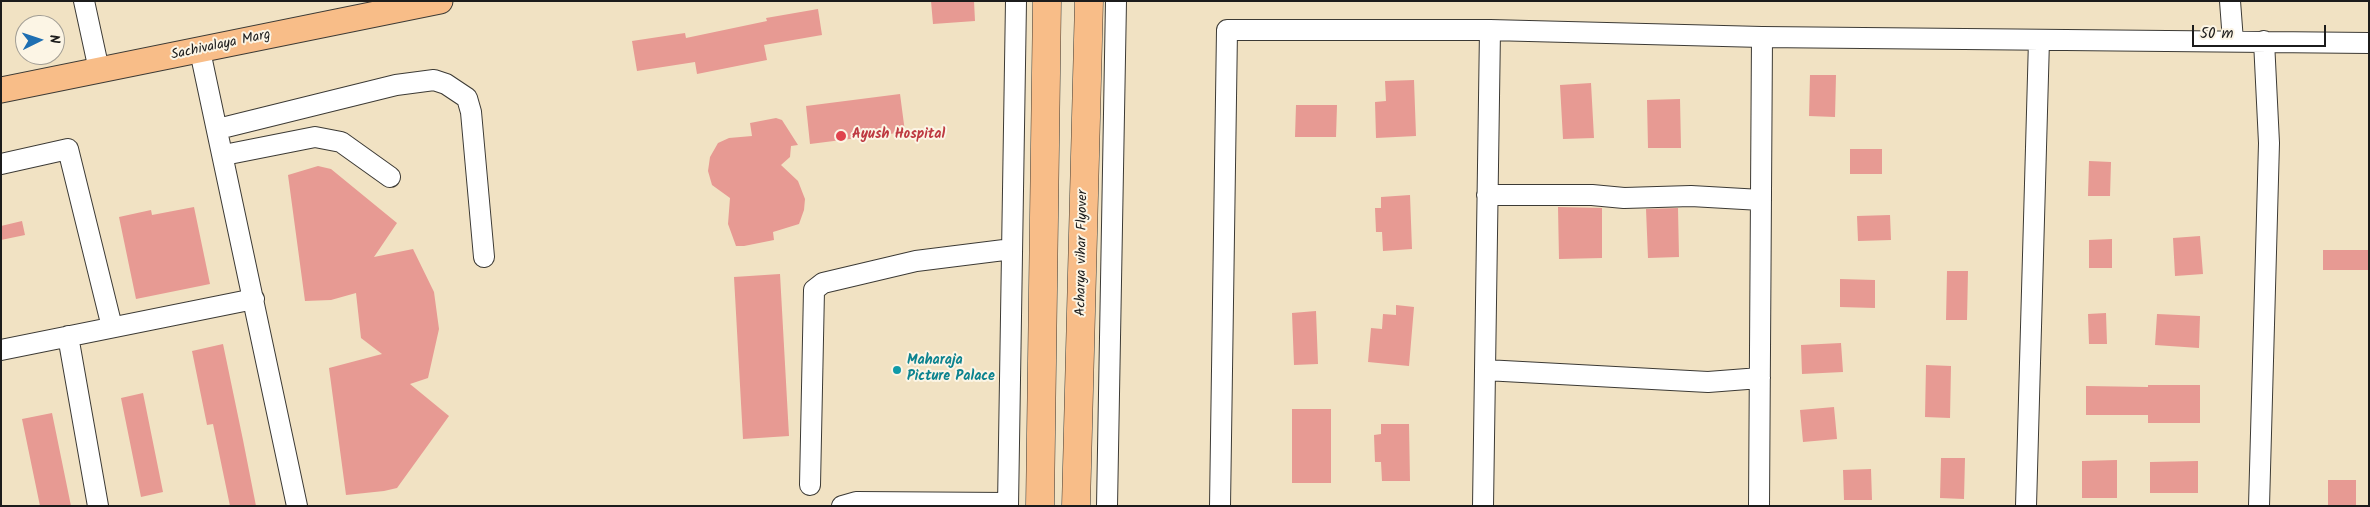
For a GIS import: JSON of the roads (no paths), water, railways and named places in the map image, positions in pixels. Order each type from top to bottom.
[{"type":"highway","points":[[1040,506],[1047,1]]},
{"type":"highway","name":"Acharya vihar Flyover","points":[[1076,506],[1089,1]]},
{"type":"main road","name":"Sachivalaya Marg","points":[[1,90],[200,51],[361,16],[392,12],[426,3]]},
{"type":"street","points":[[84,1],[99,70]]},
{"type":"street","points":[[842,506],[856,502],[1008,504],[1016,1]]},
{"type":"street","points":[[1107,506],[1116,1]]},
{"type":"street","points":[[2230,1],[2233,41]]},
{"type":"street","points":[[1220,506],[1227,30],[1490,30],[1762,37],[2369,43]]},
{"type":"street","points":[[1483,506],[1490,30]]},
{"type":"street","points":[[1759,506],[1762,37]]},
{"type":"street","points":[[2026,506],[2038,40]]},
{"type":"street","points":[[2259,506],[2269,143],[2264,41]]},
{"type":"street","points":[[200,51],[224,155],[297,506]]},
{"type":"street","points":[[218,129],[396,85],[434,80],[446,84],[466,98],[471,112],[484,257]]},
{"type":"street","points":[[224,155],[315,137],[340,142],[390,177]]},
{"type":"street","points":[[1,164],[68,150],[112,327]]},
{"type":"street","points":[[1487,195],[1624,198],[1690,196],[1761,200]]},
{"type":"street","points":[[810,485],[814,290],[823,283],[916,261],[1012,249]]},
{"type":"street","points":[[1,350],[254,299]]},
{"type":"street","points":[[68,336],[98,506]]},
{"type":"street","points":[[1485,370],[1708,382],[1760,378]]},
{"type":"place","name":"Ayush Hospital","points":[[841,136]]},
{"type":"place","name":"Maharaja Picture Palace","points":[[897,370]]}]
